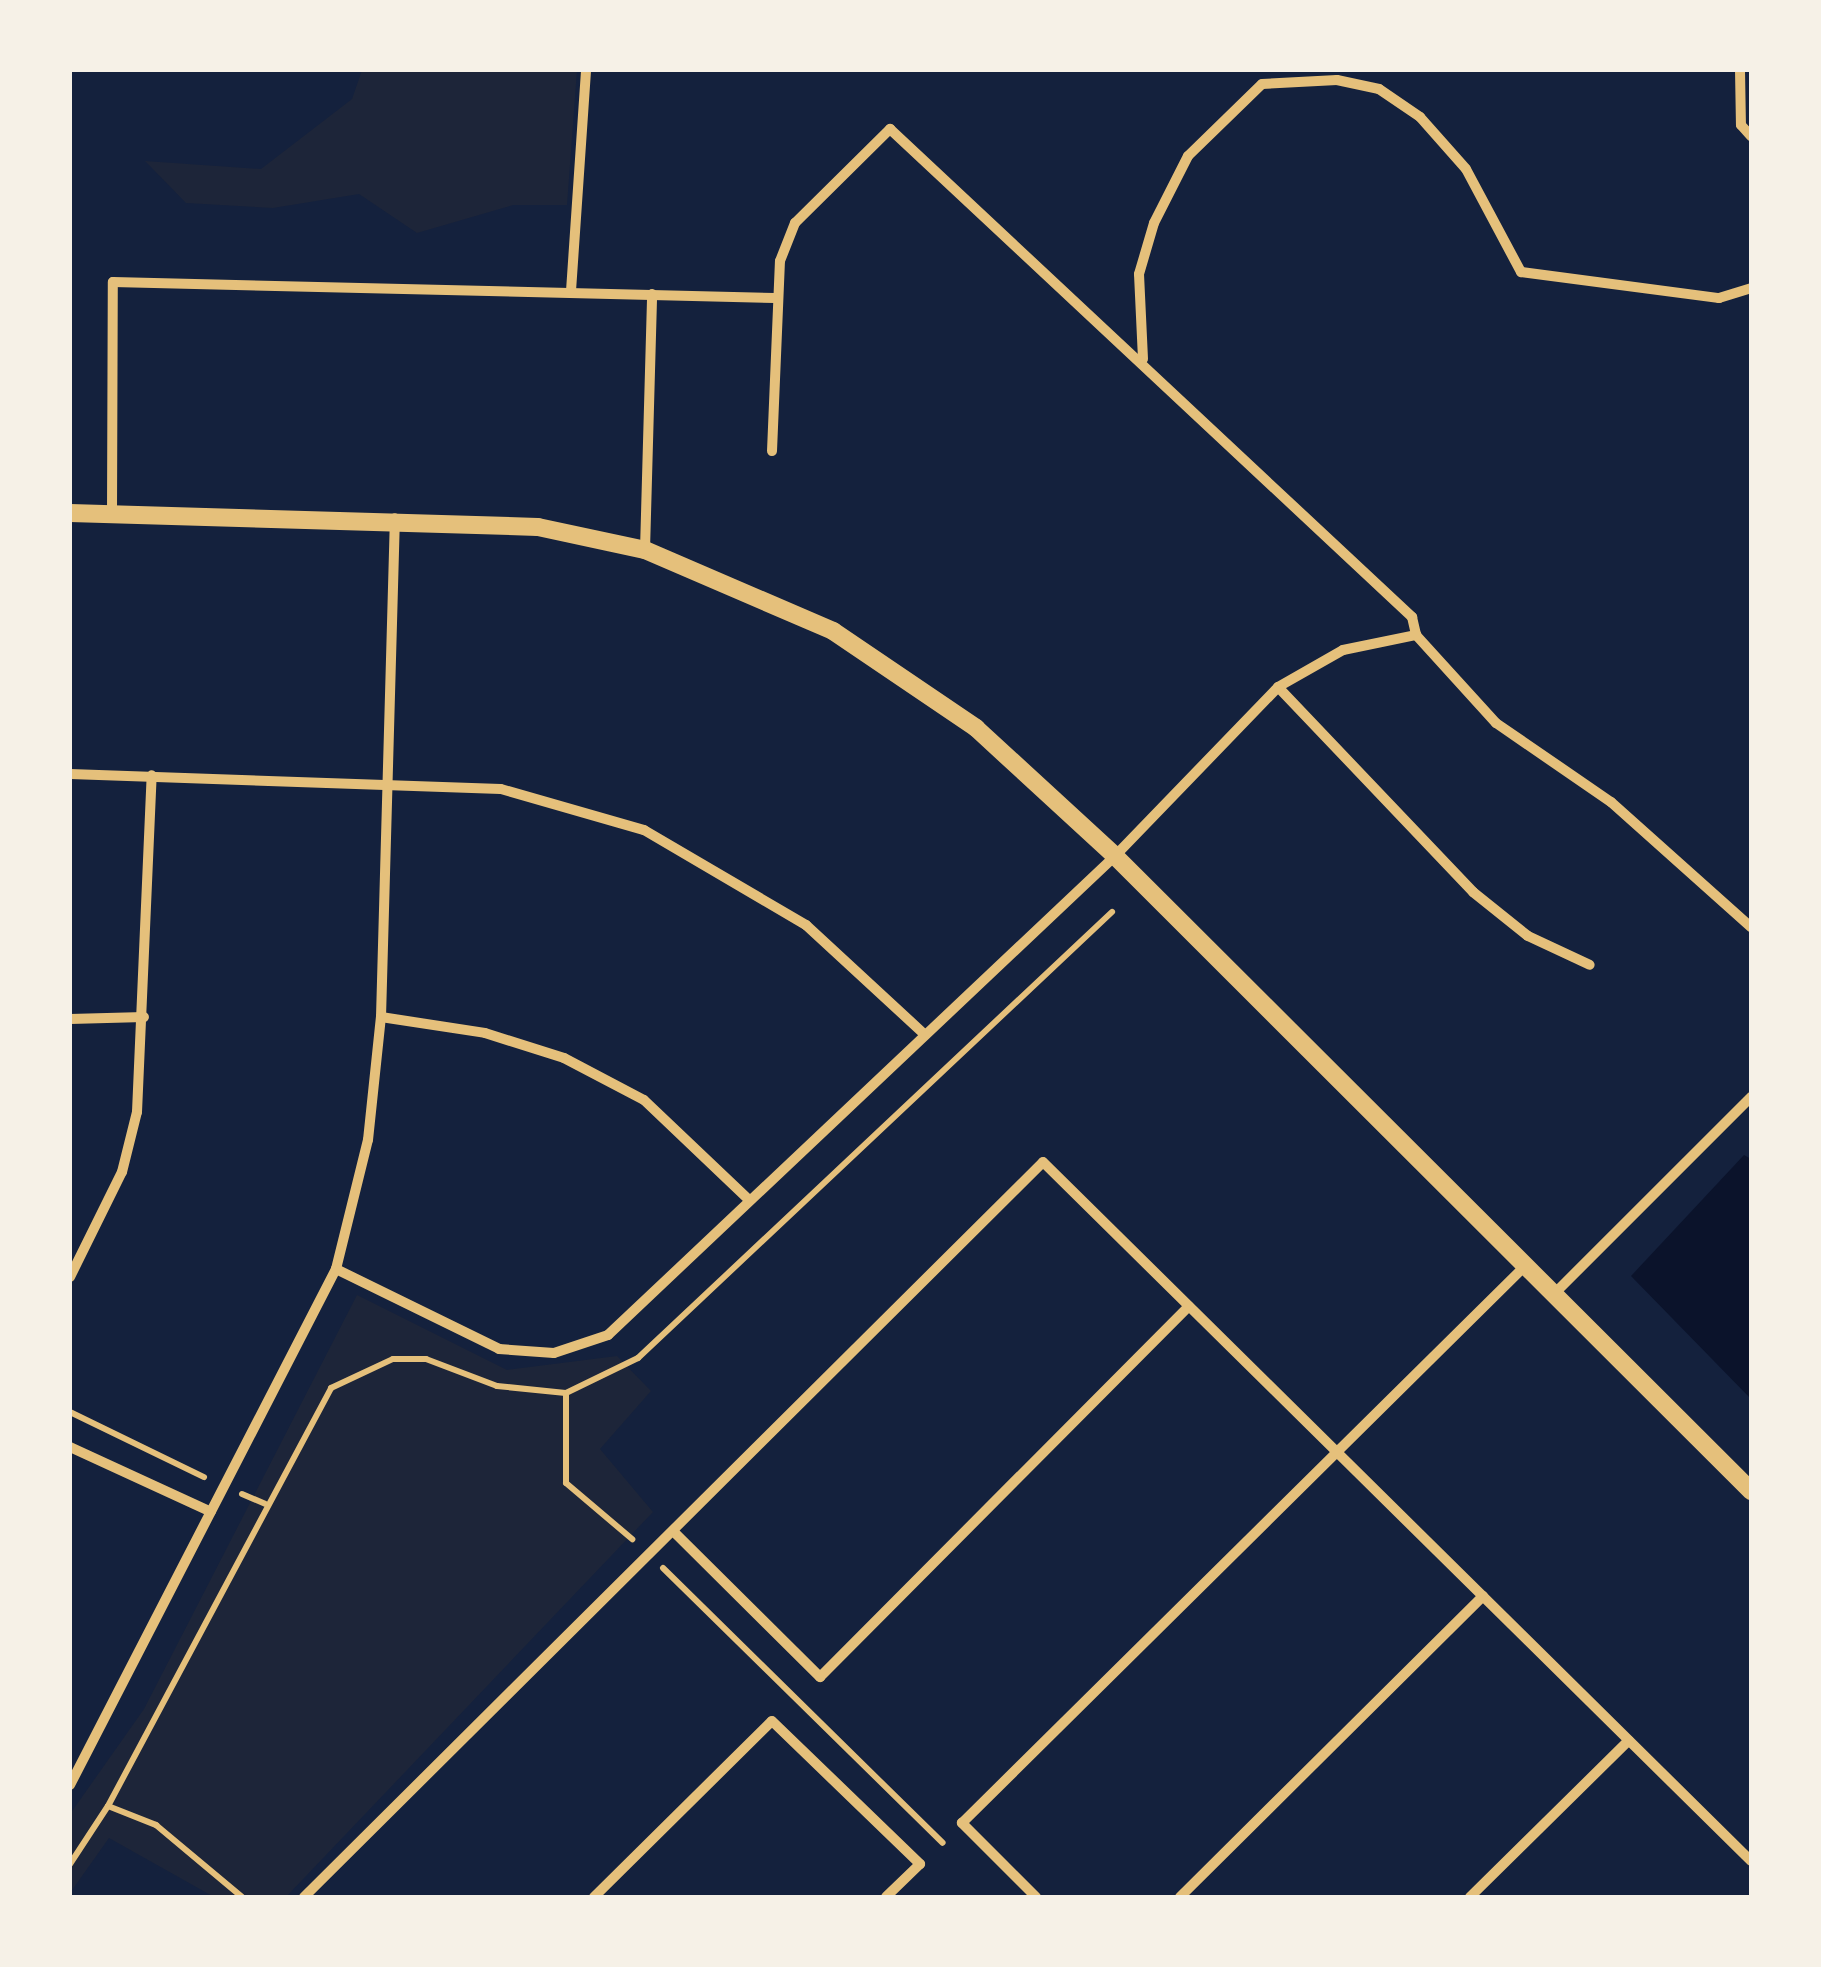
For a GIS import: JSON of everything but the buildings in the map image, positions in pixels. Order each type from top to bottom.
[{"type":"street","points":[[571,291],[586,70]]},
{"type":"street","points":[[1740,70],[1741,124],[1751,136]]},
{"type":"street","points":[[1142,360],[1139,274],[1154,223],[1188,156],[1262,84],[1351,83],[1380,90],[1420,118],[1466,169],[1521,272],[1719,298],[1751,288]]},
{"type":"street","points":[[772,451],[775,298],[795,224],[890,129],[1107,337],[1142,360],[1412,617],[1416,634],[1496,723],[1611,802],[1751,928]]},
{"type":"street","points":[[112,512],[113,282],[775,298]]},
{"type":"street","points":[[645,550],[652,294]]},
{"type":"street","points":[[70,513],[395,517],[538,527],[645,550],[742,585],[913,678],[1115,856],[1751,1491]]},
{"type":"street","points":[[70,1785],[336,1269],[368,1140],[381,1016],[395,517]]},
{"type":"street","points":[[336,1269],[499,1349],[554,1353],[608,1335],[746,1198],[1115,856],[1278,687],[1342,650],[1416,634]]},
{"type":"street","points":[[1278,687],[1474,892],[1528,936],[1590,965]]},
{"type":"street","points":[[70,774],[387,779],[502,789],[644,830],[806,925],[922,1033]]},
{"type":"street","points":[[70,1278],[122,1172],[144,1017],[152,774]]},
{"type":"street","points":[[381,1016],[485,1033],[564,1058],[644,1100],[746,1198]]},
{"type":"street","points":[[70,1019],[144,1017]]},
{"type":"street","points":[[1554,1294],[1751,1097]]},
{"type":"street","points":[[304,1897],[1043,1162],[1339,1449],[1751,1861]]},
{"type":"street","points":[[1036,1897],[962,1822],[1524,1266]]},
{"type":"street","points":[[674,1532],[820,1677],[1189,1306]]},
{"type":"street","points":[[70,1447],[211,1512]]},
{"type":"street","points":[[1180,1897],[1483,1596]]},
{"type":"street","points":[[594,1897],[772,1721],[920,1864],[886,1897]]},
{"type":"street","points":[[1470,1897],[1629,1740]]},
{"type":"path","points":[[566,1393],[566,1483],[649,1554],[956,1856]]},
{"type":"path","points":[[70,1412],[225,1487]]},
{"type":"path","points":[[772,1721],[820,1677]]},
{"type":"path","points":[[70,1864],[108,1806],[156,1824],[242,1897]]},
{"type":"path","points":[[920,1864],[962,1822]]},
{"type":"shaded area","points":[[362,70],[577,70],[567,205],[513,205],[417,233],[359,194],[273,208],[186,203],[145,161],[261,169],[352,99]]},
{"type":"shaded area","points":[[1744,1155],[1751,1159],[1751,1399],[1631,1276]]},
{"type":"shaded area","points":[[357,1295],[507,1370],[617,1356],[651,1391],[600,1449],[653,1512],[286,1897],[214,1897],[109,1838],[70,1893],[70,1814],[144,1709]]}]
